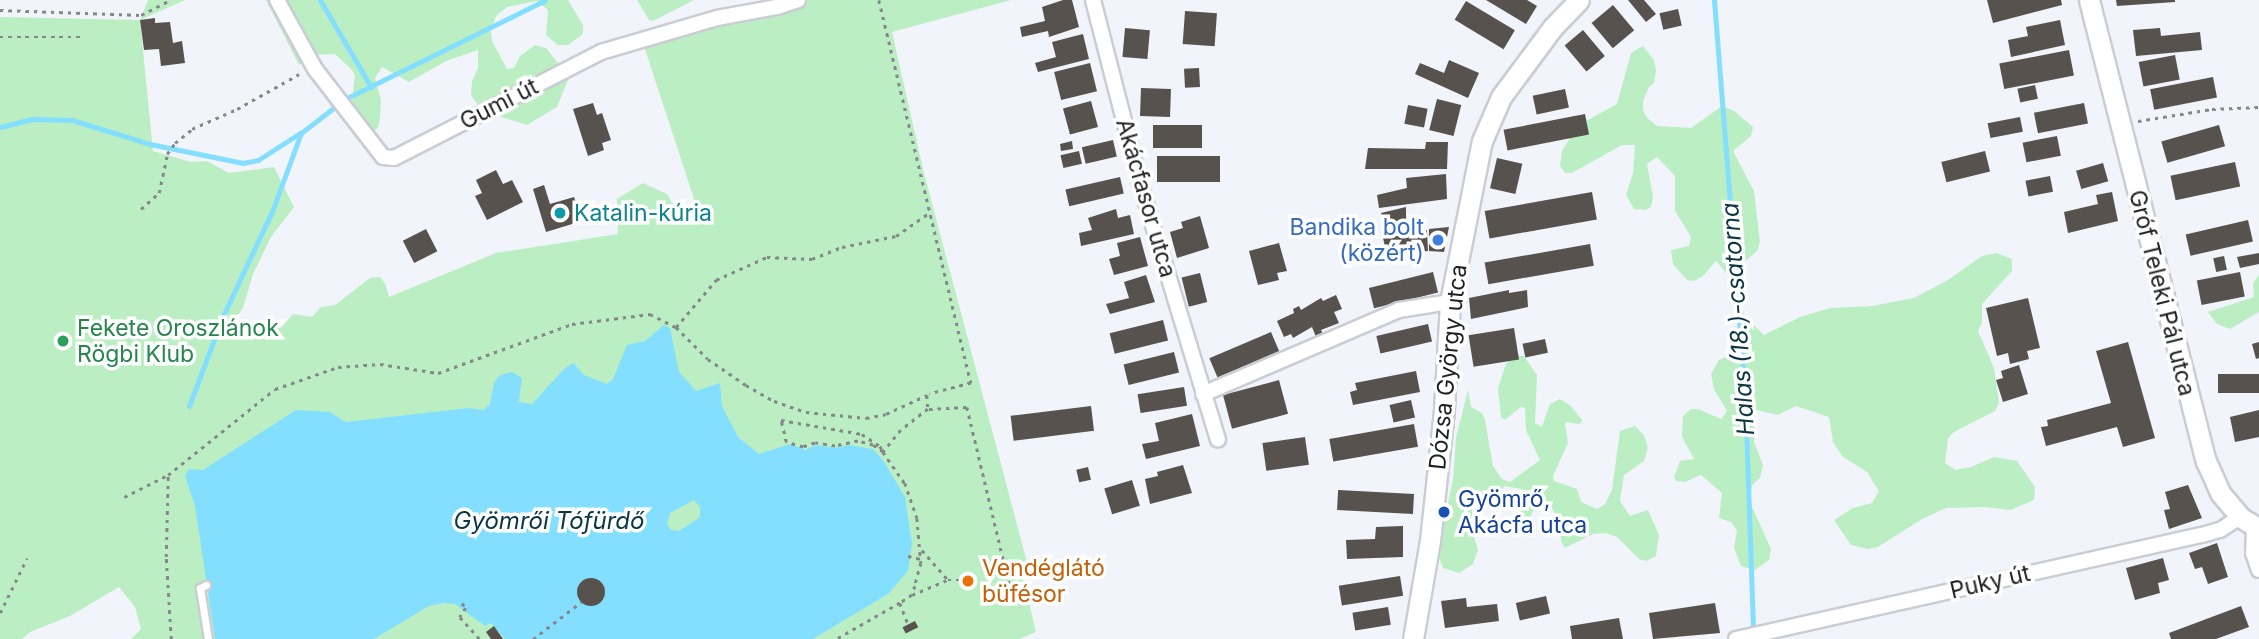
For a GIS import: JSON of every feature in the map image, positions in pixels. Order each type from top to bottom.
[{"type":"main road","name":"Dózsa György utca","points":[[1413,639],[1430,541],[1444,409],[1450,302],[1482,141],[1501,97],[1553,27],[1579,0]]},
{"type":"main road","name":"Gróf Teleki Pál utca","points":[[2089,0],[2206,461],[2221,494],[2251,525]]},
{"type":"street","name":"Gumi út","points":[[277,0],[315,69],[331,91],[383,157],[394,158],[600,52],[717,18],[777,7],[798,0]]},
{"type":"street","name":"Akácfasor utca","points":[[1093,0],[1139,183],[1218,439]]},
{"type":"street","points":[[1203,394],[1399,310],[1450,302]]},
{"type":"street","points":[[2251,525],[2253,553],[2259,570]]},
{"type":"street","name":"Puky út","points":[[1738,638],[2251,525]]},
{"type":"lane","points":[[206,585],[200,588],[208,639]]},
{"type":"path","points":[[0,10],[141,15],[171,0]]},
{"type":"path","points":[[124,497],[168,475],[275,389],[338,367],[380,364],[438,373],[572,324],[650,314],[676,327],[708,359],[746,385],[775,401],[806,412],[866,418],[886,414],[927,395],[971,383],[879,0]]},
{"type":"path","points":[[0,37],[82,37]]},
{"type":"path","points":[[141,209],[159,193],[167,154],[175,142],[204,122],[237,109],[306,69],[315,69]]},
{"type":"path","points":[[2120,125],[2212,108],[2259,107]]},
{"type":"path","points":[[676,327],[716,280],[767,257],[812,259],[842,247],[895,236],[929,214]]},
{"type":"path","points":[[927,395],[928,409]]},
{"type":"path","points":[[883,452],[901,430],[928,409],[967,407],[1010,588]]},
{"type":"path","points":[[787,447],[781,420],[862,434],[880,446],[910,496],[921,549],[912,594]]},
{"type":"path","points":[[786,442],[803,447],[816,443],[835,446],[858,441],[873,445],[883,452]]},
{"type":"path","points":[[168,475],[166,577],[171,639]]},
{"type":"path","points":[[921,549],[948,580]]},
{"type":"path","points":[[908,556],[921,559]]},
{"type":"path","points":[[0,613],[27,558]]},
{"type":"path","points":[[837,639],[912,594],[948,580],[962,580]]},
{"type":"path","points":[[533,639],[581,602]]},
{"type":"path","points":[[462,603],[466,608],[460,617],[480,639]]},
{"type":"path","points":[[900,603],[908,625]]},
{"type":"green space","points":[[148,0],[185,0],[140,20]]},
{"type":"green space","points":[[266,0],[568,0],[583,25],[583,34],[568,45],[558,45],[546,35],[548,10],[537,1],[507,7],[496,16],[491,31],[492,41],[507,69],[514,68],[520,56],[535,45],[546,48],[569,77],[557,107],[527,125],[482,111],[471,95],[472,81],[478,68],[478,50],[446,61],[409,82],[382,67],[375,78],[381,100],[380,118],[378,128],[369,133],[352,103],[355,75],[351,69],[335,54],[315,55],[299,65]]},
{"type":"green space","points":[[637,0],[694,0],[653,21],[649,20]]},
{"type":"green space","points":[[798,0],[1011,0],[892,32],[924,173],[1029,570],[1022,573],[1036,632],[1019,639],[131,639],[141,629],[135,607],[119,587],[70,616],[30,632],[22,639],[0,639],[0,17],[140,20],[153,151],[191,162],[207,161],[229,173],[274,167],[294,207],[271,237],[253,274],[243,308],[231,325],[258,331],[282,327],[293,314],[312,317],[321,307],[335,305],[370,278],[380,277],[389,297],[496,253],[618,234],[617,199],[643,183],[667,194],[672,203],[702,213],[696,205],[642,40]]},
{"type":"green space","points":[[1643,46],[1654,60],[1656,71],[1654,83],[1649,87],[1643,101],[1643,110],[1647,118],[1657,126],[1691,128],[1722,106],[1734,111],[1753,127],[1751,136],[1733,151],[1754,191],[1760,242],[1757,251],[1737,268],[1734,290],[1746,318],[1764,335],[1800,317],[1830,308],[1872,306],[1914,298],[1948,280],[1982,256],[1996,253],[2012,259],[2012,271],[1982,304],[1982,323],[1978,331],[1994,368],[1999,403],[1995,411],[1954,432],[1948,438],[1945,463],[1955,470],[1971,467],[1994,457],[2017,461],[2035,487],[2034,500],[2010,510],[1985,507],[1946,508],[1922,519],[1878,547],[1868,549],[1851,545],[1834,520],[1853,508],[1872,503],[1879,491],[1867,472],[1843,457],[1833,442],[1829,417],[1796,406],[1778,415],[1756,410],[1751,417],[1755,423],[1754,442],[1763,465],[1760,478],[1752,485],[1749,500],[1771,549],[1769,560],[1755,570],[1741,566],[1734,548],[1737,531],[1731,522],[1719,518],[1722,493],[1701,475],[1685,482],[1676,481],[1674,477],[1680,461],[1694,459],[1682,437],[1683,416],[1691,409],[1698,409],[1721,419],[1727,411],[1714,389],[1711,374],[1719,360],[1729,355],[1739,355],[1742,351],[1728,275],[1716,261],[1703,276],[1694,281],[1687,280],[1673,264],[1671,250],[1689,246],[1691,237],[1675,211],[1675,176],[1657,157],[1647,164],[1653,197],[1651,207],[1646,210],[1634,209],[1626,195],[1633,173],[1635,145],[1622,145],[1572,173],[1565,173],[1560,166],[1562,151],[1573,133],[1586,121],[1617,104],[1631,53]]},
{"type":"green space","points":[[2259,275],[2259,312],[2230,329],[2217,324],[2208,312],[2254,297],[2253,283]]},
{"type":"green space","points":[[1514,356],[1524,356],[1537,375],[1535,423],[1542,427],[1550,404],[1560,399],[1571,406],[1582,420],[1580,424],[1565,422],[1568,443],[1553,476],[1554,481],[1577,489],[1581,502],[1597,509],[1605,504],[1612,490],[1620,431],[1635,426],[1644,435],[1648,448],[1644,461],[1624,475],[1620,501],[1630,516],[1648,510],[1659,535],[1656,556],[1646,561],[1639,559],[1617,537],[1606,533],[1593,534],[1565,548],[1561,541],[1559,519],[1548,502],[1539,498],[1529,520],[1517,525],[1526,490],[1505,486],[1498,492],[1477,497],[1472,508],[1472,529],[1478,550],[1473,564],[1459,573],[1443,568],[1439,557],[1441,535],[1453,480],[1456,438],[1468,390],[1471,407],[1482,413],[1485,420],[1493,466],[1502,479],[1510,482],[1540,460],[1526,430],[1525,408],[1521,407],[1505,420],[1501,417],[1498,388],[1506,364]]},
{"type":"water","name":"Gyömrői Tófürdő","points":[[664,325],[670,328],[679,372],[696,391],[720,383],[722,406],[738,437],[759,454],[790,444],[805,450],[816,445],[835,448],[849,445],[873,449],[883,460],[905,497],[912,543],[908,571],[888,594],[813,639],[505,639],[491,623],[485,626],[455,604],[444,603],[429,606],[374,639],[215,639],[195,506],[185,476],[189,469],[203,470],[296,410],[330,412],[346,422],[468,408],[484,410],[490,404],[494,383],[500,375],[512,372],[522,378],[519,402],[532,404],[564,369],[573,363],[584,375],[607,384],[613,379],[627,345],[645,341]],"holes":[[[694,500],[700,507],[700,517],[679,531],[671,530],[667,524],[670,513]]]},
{"type":"building","points":[[1072,0],[1079,27],[1049,37],[1048,31],[1022,37],[1020,27],[1045,21],[1042,7]]},
{"type":"building","points":[[1486,0],[1527,0],[1537,6],[1526,24]]},
{"type":"building","points":[[1628,0],[1644,0],[1656,14],[1646,22]]},
{"type":"building","points":[[1987,0],[2061,0],[2062,5],[1993,23]]},
{"type":"building","points":[[2116,0],[2175,0],[2175,2],[2117,6]]},
{"type":"building","points":[[1466,1],[1515,30],[1504,49],[1455,20]]},
{"type":"building","points":[[1613,5],[1634,30],[1613,48],[1592,23]]},
{"type":"building","points":[[1678,9],[1682,26],[1663,30],[1659,13]]},
{"type":"building","points":[[1185,11],[1217,13],[1215,46],[1183,44]]},
{"type":"building","points":[[155,18],[155,23],[170,22],[173,43],[182,41],[185,63],[161,66],[159,49],[144,50],[140,20]]},
{"type":"building","points":[[2060,20],[2065,45],[2011,57],[2008,40],[2028,36],[2026,27]]},
{"type":"building","points":[[1125,28],[1150,30],[1147,59],[1122,57]]},
{"type":"building","points":[[2160,28],[2161,36],[2200,32],[2202,50],[2136,56],[2133,30]]},
{"type":"building","points":[[1583,30],[1605,56],[1586,71],[1565,45]]},
{"type":"building","points":[[1083,34],[1089,59],[1038,72],[1035,63],[1056,57],[1052,42]]},
{"type":"building","points":[[2069,50],[2074,76],[2004,89],[1999,64]]},
{"type":"building","points":[[2175,55],[2180,80],[2143,87],[2139,62]]},
{"type":"building","points":[[1449,60],[1479,73],[1468,98],[1415,74],[1420,63],[1444,73]]},
{"type":"building","points":[[1090,63],[1097,91],[1061,100],[1054,72]]},
{"type":"building","points":[[1199,68],[1200,87],[1185,88],[1184,69]]},
{"type":"building","points":[[2213,77],[2217,98],[2154,110],[2150,89]]},
{"type":"building","points":[[2035,85],[2038,99],[2020,102],[2017,89]]},
{"type":"building","points":[[1141,88],[1171,89],[1170,117],[1140,116]]},
{"type":"building","points":[[1565,89],[1569,108],[1537,114],[1533,96]]},
{"type":"building","points":[[1437,99],[1461,105],[1454,136],[1429,130]]},
{"type":"building","points":[[1091,101],[1098,127],[1070,135],[1063,109]]},
{"type":"building","points":[[593,103],[597,115],[602,113],[611,140],[602,143],[604,150],[588,156],[573,109]]},
{"type":"building","points":[[2084,103],[2088,124],[2038,133],[2034,113]]},
{"type":"building","points":[[1408,105],[1428,109],[1424,127],[1404,124]]},
{"type":"building","points":[[1585,114],[1589,135],[1508,150],[1504,130]]},
{"type":"building","points":[[2020,117],[2023,132],[1990,138],[1988,123]]},
{"type":"building","points":[[1153,125],[1202,125],[1202,148],[1153,148]]},
{"type":"building","points":[[2219,125],[2225,146],[2167,163],[2161,142]]},
{"type":"building","points":[[2057,136],[2061,156],[2026,162],[2023,143]]},
{"type":"building","points":[[1113,140],[1117,157],[1086,164],[1082,147]]},
{"type":"building","points":[[1072,141],[1073,149],[1061,151],[1060,144]]},
{"type":"building","points":[[1426,142],[1448,142],[1447,169],[1365,169],[1368,148],[1425,149]]},
{"type":"building","points":[[1079,151],[1082,164],[1063,168],[1060,155]]},
{"type":"building","points":[[1985,151],[1990,171],[1946,182],[1941,162]]},
{"type":"building","points":[[1157,156],[1220,156],[1220,182],[1157,182]]},
{"type":"building","points":[[1497,158],[1522,164],[1515,194],[1490,188]]},
{"type":"building","points":[[2235,162],[2240,186],[2176,200],[2170,176]]},
{"type":"building","points":[[2103,163],[2108,181],[2081,189],[2076,171]]},
{"type":"building","points":[[496,170],[503,184],[512,180],[523,202],[487,220],[475,196],[482,193],[476,180]]},
{"type":"building","points":[[1446,174],[1447,199],[1379,208],[1377,195],[1407,188],[1406,178]]},
{"type":"building","points":[[2050,176],[2053,192],[2029,196],[2025,181]]},
{"type":"building","points":[[1120,177],[1124,194],[1069,206],[1065,190]]},
{"type":"building","name":"Katalin-kúria","points":[[544,185],[550,204],[574,197],[582,221],[546,232],[533,189]]},
{"type":"building","points":[[1592,192],[1597,220],[1490,239],[1485,211]]},
{"type":"building","points":[[2112,192],[2118,221],[2068,233],[2064,212],[2098,204],[2096,195]]},
{"type":"building","points":[[1406,207],[1406,220],[1384,226],[1381,213]]},
{"type":"building","points":[[1116,209],[1118,218],[1130,215],[1134,234],[1081,246],[1079,233],[1092,230],[1088,218]]},
{"type":"building","points":[[1200,216],[1209,248],[1177,258],[1170,232],[1183,228],[1181,222]]},
{"type":"building","points":[[2248,220],[2253,241],[2191,256],[2186,234]]},
{"type":"building","name":"Bandika bolt (közért)","points":[[1449,227],[1444,252],[1429,251],[1429,229]]},
{"type":"building","points":[[426,229],[437,251],[414,263],[403,241]]},
{"type":"building","points":[[1427,230],[1428,251],[1387,256],[1383,238]]},
{"type":"building","points":[[1140,237],[1148,266],[1114,275],[1109,259],[1120,256],[1117,243]]},
{"type":"building","points":[[1279,243],[1287,271],[1277,273],[1279,280],[1258,285],[1249,251]]},
{"type":"building","points":[[1590,244],[1594,266],[1488,284],[1485,263]]},
{"type":"building","points":[[2259,253],[2259,264],[2240,268],[2237,257]]},
{"type":"building","points":[[2224,256],[2227,270],[2216,272],[2213,258]]},
{"type":"building","points":[[1433,272],[1438,292],[1374,308],[1369,288]]},
{"type":"building","points":[[2240,272],[2245,297],[2202,305],[2197,280]]},
{"type":"building","points":[[1200,273],[1207,302],[1189,307],[1182,278]]},
{"type":"building","points":[[1146,275],[1155,302],[1110,314],[1106,304],[1129,298],[1124,282]]},
{"type":"building","points":[[1509,290],[1509,293],[1527,290],[1528,307],[1471,319],[1469,298]]},
{"type":"building","points":[[1336,295],[1342,309],[1334,312],[1339,323],[1321,330],[1323,334],[1316,337],[1312,327],[1293,338],[1291,334],[1284,337],[1277,321],[1294,313],[1293,309],[1299,306],[1301,310],[1321,298],[1323,301]]},
{"type":"building","points":[[2028,298],[2040,348],[2027,351],[2029,359],[2010,364],[2008,353],[1997,356],[1986,308]]},
{"type":"building","points":[[1163,320],[1168,340],[1115,354],[1110,333]]},
{"type":"building","points":[[1428,324],[1432,342],[1380,353],[1376,336]]},
{"type":"building","points":[[1514,328],[1519,360],[1474,367],[1469,335]]},
{"type":"building","points":[[1271,332],[1279,351],[1218,378],[1209,358]]},
{"type":"building","points":[[1545,339],[1548,353],[1525,357],[1523,344]]},
{"type":"building","points":[[2128,342],[2155,438],[2123,447],[2117,427],[2046,446],[2041,427],[2048,426],[2047,420],[2111,403],[2096,351]]},
{"type":"building","points":[[2259,342],[2259,358],[2256,359],[2252,344]]},
{"type":"building","points":[[1174,352],[1179,372],[1129,385],[1124,365]]},
{"type":"building","points":[[2019,365],[2028,394],[2003,402],[1996,380],[2003,378],[2001,371]]},
{"type":"building","points":[[1416,371],[1420,392],[1353,405],[1350,392],[1357,390],[1355,383]]},
{"type":"building","points":[[2218,374],[2259,374],[2259,393],[2218,393]]},
{"type":"building","points":[[1279,380],[1288,414],[1232,429],[1223,395]]},
{"type":"building","points":[[1184,387],[1187,406],[1141,413],[1138,394]]},
{"type":"building","points":[[1411,400],[1415,418],[1394,422],[1390,405]]},
{"type":"building","points":[[1091,406],[1094,431],[1014,441],[1011,416]]},
{"type":"building","points":[[2259,410],[2259,437],[2235,442],[2230,417]]},
{"type":"building","points":[[1192,414],[1200,446],[1146,459],[1142,444],[1159,441],[1155,423]]},
{"type":"building","points":[[1414,424],[1418,447],[1333,462],[1329,439]]},
{"type":"building","points":[[1305,437],[1309,465],[1266,471],[1262,443]]},
{"type":"building","points":[[1183,465],[1192,493],[1150,504],[1145,479],[1158,476],[1157,472]]},
{"type":"building","points":[[1088,467],[1091,480],[1079,482],[1076,470]]},
{"type":"building","points":[[1132,480],[1140,506],[1112,514],[1104,488]]},
{"type":"building","points":[[2188,485],[2202,518],[2169,529],[2164,510],[2170,509],[2165,492]]},
{"type":"building","points":[[1338,490],[1414,494],[1413,514],[1337,510]]},
{"type":"building","points":[[1403,526],[1403,557],[1347,559],[1346,540],[1375,539],[1376,527]]},
{"type":"building","points":[[2217,543],[2228,577],[2208,584],[2202,567],[2195,569],[2189,553]]},
{"type":"building","points":[[2163,558],[2169,580],[2158,583],[2160,593],[2135,600],[2126,568]]},
{"type":"building","points":[[1400,576],[1403,596],[1342,605],[1339,586]]},
{"type":"building","points":[[591,578],[601,582],[605,592],[601,602],[591,606],[581,602],[577,592],[581,582]]},
{"type":"building","points":[[1546,596],[1550,614],[1520,621],[1516,603]]},
{"type":"building","points":[[1466,598],[1467,607],[1497,604],[1499,621],[1445,628],[1441,601]]},
{"type":"building","points":[[1715,603],[1720,633],[1653,639],[1649,613]]},
{"type":"building","points":[[2241,606],[2249,627],[2216,639],[2171,639],[2169,633]]},
{"type":"building","points":[[1388,607],[1391,625],[1355,630],[1352,613]]},
{"type":"building","points":[[1619,618],[1623,639],[1572,639],[1570,626]]},
{"type":"building","points":[[915,621],[918,627],[906,634],[903,627]]},
{"type":"building","points":[[494,626],[503,639],[491,639],[486,632]]},
{"type":"waterway","points":[[320,0],[371,87]]},
{"type":"waterway","points":[[189,406],[222,318],[273,209],[301,133],[345,99],[545,0]]},
{"type":"waterway","name":"Halas (18.)-csatorna","points":[[1714,0],[1745,398],[1753,632]]},
{"type":"waterway","points":[[0,127],[32,119],[72,120],[150,144],[243,163],[258,160],[300,133]]},
{"type":"place","name":"Katalin-kúria","points":[[560,213]]},
{"type":"place","name":"Bandika bolt (közért)","points":[[1438,240]]},
{"type":"place","name":"Fekete Oroszlánok Rögbi Klub","points":[[63,341]]},
{"type":"place","name":"Gyömrő, Akácfa utca","points":[[1444,512]]},
{"type":"place","name":"Vendéglátó büfésor","points":[[968,581]]}]
